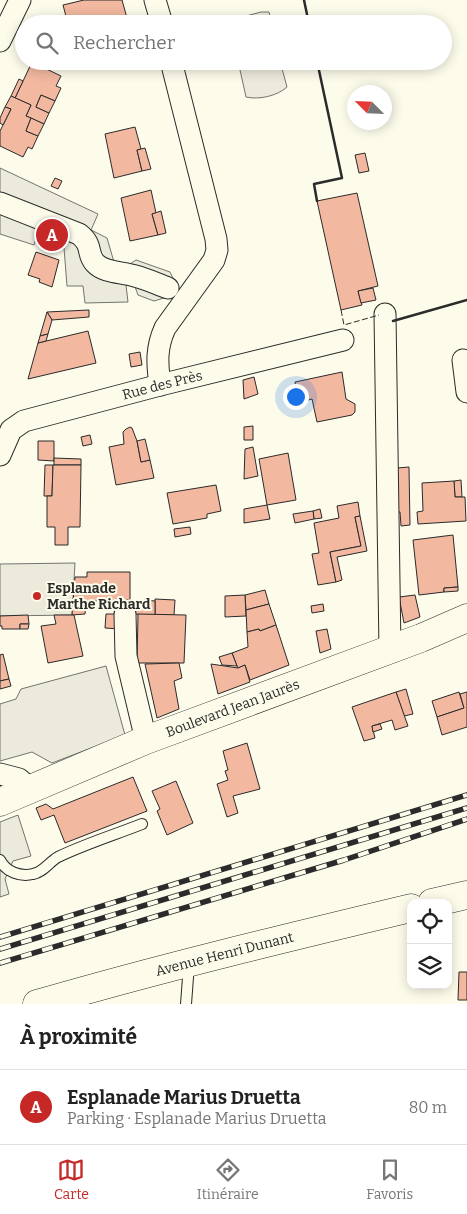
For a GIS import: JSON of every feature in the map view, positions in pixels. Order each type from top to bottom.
[{"type":"street","points":[[0,41],[20,0]]},
{"type":"street","points":[[156,0],[160,15]]},
{"type":"street","points":[[160,385],[157,364],[160,340],[178,292],[214,260],[217,250],[216,239],[173,70]]},
{"type":"street","points":[[0,203],[79,234],[89,245],[92,258],[96,264],[104,269],[136,276],[178,292]]},
{"type":"street","points":[[385,314],[390,650]]},
{"type":"street","name":"Rue des Près","points":[[0,455],[11,430],[24,421],[160,385],[344,340]]},
{"type":"street","points":[[463,360],[467,392]]},
{"type":"street","points":[[125,614],[126,656],[146,740]]},
{"type":"street","name":"Boulevard Jean Jaurès","points":[[0,802],[146,740],[390,650],[467,618]]},
{"type":"street","points":[[0,774],[18,779],[30,789]]},
{"type":"street","points":[[450,899],[467,895]]},
{"type":"street","name":"Avenue Henri Dunant","points":[[37,1004],[189,963],[407,909]]},
{"type":"lane","points":[[0,860],[7,869],[15,874],[31,875],[42,870],[56,858],[142,824]]},
{"type":"lane","points":[[186,1004],[189,963]]},
{"type":"shaded area","points":[[269,12],[270,15],[250,15]]},
{"type":"shaded area","points":[[240,70],[282,70],[287,87],[278,93],[268,96],[246,97]]},
{"type":"shaded area","points":[[0,168],[98,214],[91,230],[107,238],[114,262],[127,266],[136,260],[170,272],[174,280],[164,298],[154,301],[138,295],[134,284],[126,285],[128,302],[85,303],[83,286],[67,286],[64,248],[37,236],[34,245],[0,234]]},
{"type":"shaded area","name":"Esplanade Marthe Richard","points":[[75,563],[72,615],[0,616],[0,564]]},
{"type":"shaded area","points":[[106,666],[125,735],[52,763],[32,752],[0,761],[0,704],[16,699],[21,689]]},
{"type":"shaded area","points":[[18,815],[31,856],[13,861],[5,879],[9,894],[0,897],[0,822]]},
{"type":"building","points":[[84,0],[122,0],[126,15],[66,15],[63,5]]},
{"type":"building","points":[[28,70],[49,70],[61,76],[56,86],[61,88],[55,101],[41,95],[36,107],[49,113],[44,124],[26,116],[31,105],[15,98]]},
{"type":"building","points":[[19,79],[23,81],[15,98],[11,96]]},
{"type":"building","points":[[41,95],[55,101],[49,113],[36,107]]},
{"type":"building","points":[[11,96],[31,105],[26,116],[31,118],[26,131],[38,136],[32,149],[28,147],[23,157],[0,146],[0,131],[11,109],[5,107]]},
{"type":"building","points":[[5,107],[11,109],[3,125],[0,123],[0,118]]},
{"type":"building","points":[[31,118],[44,124],[38,136],[26,131]]},
{"type":"building","points":[[135,127],[141,149],[137,150],[142,171],[114,178],[105,134]]},
{"type":"building","points":[[145,148],[151,169],[142,171],[137,150]]},
{"type":"building","points":[[365,153],[369,171],[359,173],[355,155]]},
{"type":"building","points":[[55,178],[62,181],[58,189],[51,186]]},
{"type":"building","points":[[151,190],[156,213],[152,214],[158,235],[130,241],[121,198]]},
{"type":"building","points":[[357,193],[378,286],[358,291],[362,305],[341,310],[317,201]]},
{"type":"building","points":[[161,211],[166,233],[158,235],[152,214]]},
{"type":"building","points":[[36,252],[59,260],[52,287],[39,282],[40,279],[28,275]]},
{"type":"building","points":[[373,288],[376,300],[361,303],[358,291]]},
{"type":"building","points":[[89,310],[89,317],[52,320],[47,312]]},
{"type":"building","points":[[47,312],[52,320],[48,334],[40,336]]},
{"type":"building","points":[[88,331],[96,363],[28,379],[38,343]]},
{"type":"building","points":[[48,334],[46,341],[38,343],[40,336]]},
{"type":"building","points":[[140,352],[142,365],[131,367],[129,354]]},
{"type":"building","points":[[342,372],[346,399],[355,404],[355,412],[352,415],[317,422],[312,399],[298,403],[295,382]]},
{"type":"building","points":[[254,377],[258,394],[244,399],[243,380]]},
{"type":"building","points":[[253,426],[253,440],[244,440],[244,427]]},
{"type":"building","points":[[130,427],[137,441],[141,462],[150,460],[154,478],[116,485],[109,447],[124,444],[123,432]]},
{"type":"building","points":[[90,435],[92,444],[83,446],[81,437]]},
{"type":"building","points":[[145,439],[150,460],[141,462],[137,441]]},
{"type":"building","points":[[38,441],[54,441],[54,461],[38,460]]},
{"type":"building","points":[[253,447],[258,476],[244,479],[245,449]]},
{"type":"building","points":[[288,453],[296,500],[267,505],[259,459]]},
{"type":"building","points":[[54,458],[81,459],[81,465],[54,465]]},
{"type":"building","points":[[45,465],[53,465],[52,496],[44,496]]},
{"type":"building","points":[[53,465],[81,465],[80,527],[68,527],[68,545],[55,545],[55,527],[47,527],[47,496],[52,496]]},
{"type":"building","points":[[409,467],[410,525],[401,526],[400,512],[398,512],[397,468]]},
{"type":"building","points":[[461,480],[462,497],[455,497],[454,481]]},
{"type":"building","points":[[454,481],[455,497],[465,497],[466,521],[418,524],[417,512],[423,511],[422,483]]},
{"type":"building","points":[[216,485],[221,511],[207,514],[207,518],[173,524],[167,493]]},
{"type":"building","points":[[358,502],[360,516],[355,517],[361,546],[330,552],[336,582],[318,585],[312,554],[319,553],[314,523],[339,518],[337,506]]},
{"type":"building","points":[[267,505],[270,519],[244,523],[244,509]]},
{"type":"building","points":[[320,509],[322,518],[314,519],[313,511]]},
{"type":"building","points":[[313,511],[314,519],[295,523],[293,514]]},
{"type":"building","points":[[360,516],[367,551],[337,557],[342,580],[336,582],[330,552],[361,546],[355,517]]},
{"type":"building","points":[[190,527],[191,534],[175,537],[174,529]]},
{"type":"building","points":[[453,535],[458,587],[444,588],[444,592],[419,595],[413,540]]},
{"type":"building","points":[[87,572],[130,572],[130,600],[86,601],[85,614],[72,615],[75,577],[87,577]]},
{"type":"building","points":[[458,587],[458,591],[444,592],[444,588]]},
{"type":"building","points":[[265,590],[269,604],[246,610],[245,595]]},
{"type":"building","points":[[245,595],[246,616],[225,617],[225,596]]},
{"type":"building","points":[[415,595],[420,617],[404,623],[399,597]]},
{"type":"building","points":[[155,599],[175,600],[174,615],[155,615]]},
{"type":"building","points":[[144,600],[155,601],[155,615],[129,614],[129,606],[144,604]]},
{"type":"building","points":[[269,604],[276,625],[260,631],[259,629],[247,632],[246,610]]},
{"type":"building","points":[[323,604],[324,611],[312,613],[311,606]]},
{"type":"building","points":[[106,614],[120,614],[120,629],[105,628]]},
{"type":"building","points":[[138,614],[186,615],[184,663],[137,663]]},
{"type":"building","points":[[28,615],[29,624],[20,624],[20,629],[2,629],[2,626],[0,626],[0,616]]},
{"type":"building","points":[[54,615],[74,615],[83,656],[48,663],[41,626],[56,624]]},
{"type":"building","points":[[20,624],[29,624],[28,629],[20,629]]},
{"type":"building","points":[[276,625],[289,665],[250,680],[245,665],[238,668],[232,653],[248,647],[247,632],[259,629],[260,631]]},
{"type":"building","points":[[327,629],[331,649],[320,653],[316,631]]},
{"type":"building","points":[[232,653],[237,666],[222,665],[219,657]]},
{"type":"building","points":[[3,654],[9,679],[0,681],[0,655]]},
{"type":"building","points":[[179,663],[182,678],[174,681],[179,709],[157,718],[145,664]]},
{"type":"building","points":[[211,664],[238,668],[245,665],[250,682],[218,694]]},
{"type":"building","points":[[9,679],[11,686],[0,689],[0,681]]},
{"type":"building","points":[[406,689],[413,714],[404,716],[396,692]]},
{"type":"building","points":[[396,692],[408,726],[395,730],[392,720],[372,726],[375,738],[364,741],[352,707]]},
{"type":"building","points":[[459,692],[464,708],[437,717],[432,701]]},
{"type":"building","points":[[467,692],[467,727],[442,735],[437,717],[464,708],[460,694]]},
{"type":"building","points":[[380,724],[382,729],[373,732],[372,726]]},
{"type":"building","points":[[247,743],[260,789],[233,796],[238,813],[227,817],[217,784],[228,780],[225,771],[228,770],[223,751]]},
{"type":"building","points":[[133,777],[147,811],[65,843],[54,815],[41,820],[36,808],[46,804],[53,809]]},
{"type":"building","points":[[176,781],[193,823],[167,835],[157,811],[160,809],[152,791]]},
{"type":"building","points":[[459,972],[467,972],[467,1000],[458,1000]]},
{"type":"railway","points":[[0,937],[467,795]]},
{"type":"railway","points":[[0,949],[467,808]]},
{"type":"railway","points":[[0,963],[344,860],[467,819]]},
{"type":"fence","points":[[341,310],[344,325],[379,315]]},
{"type":"wall","points":[[304,0],[307,15]]},
{"type":"wall","points":[[317,201],[314,184],[342,178],[319,70]]},
{"type":"wall","points":[[393,321],[467,300]]},
{"type":"place","name":"Esplanade Marius Druetta","points":[[52,235]]},
{"type":"place","name":"Esplanade Marthe Richard","points":[[37,596]]}]
